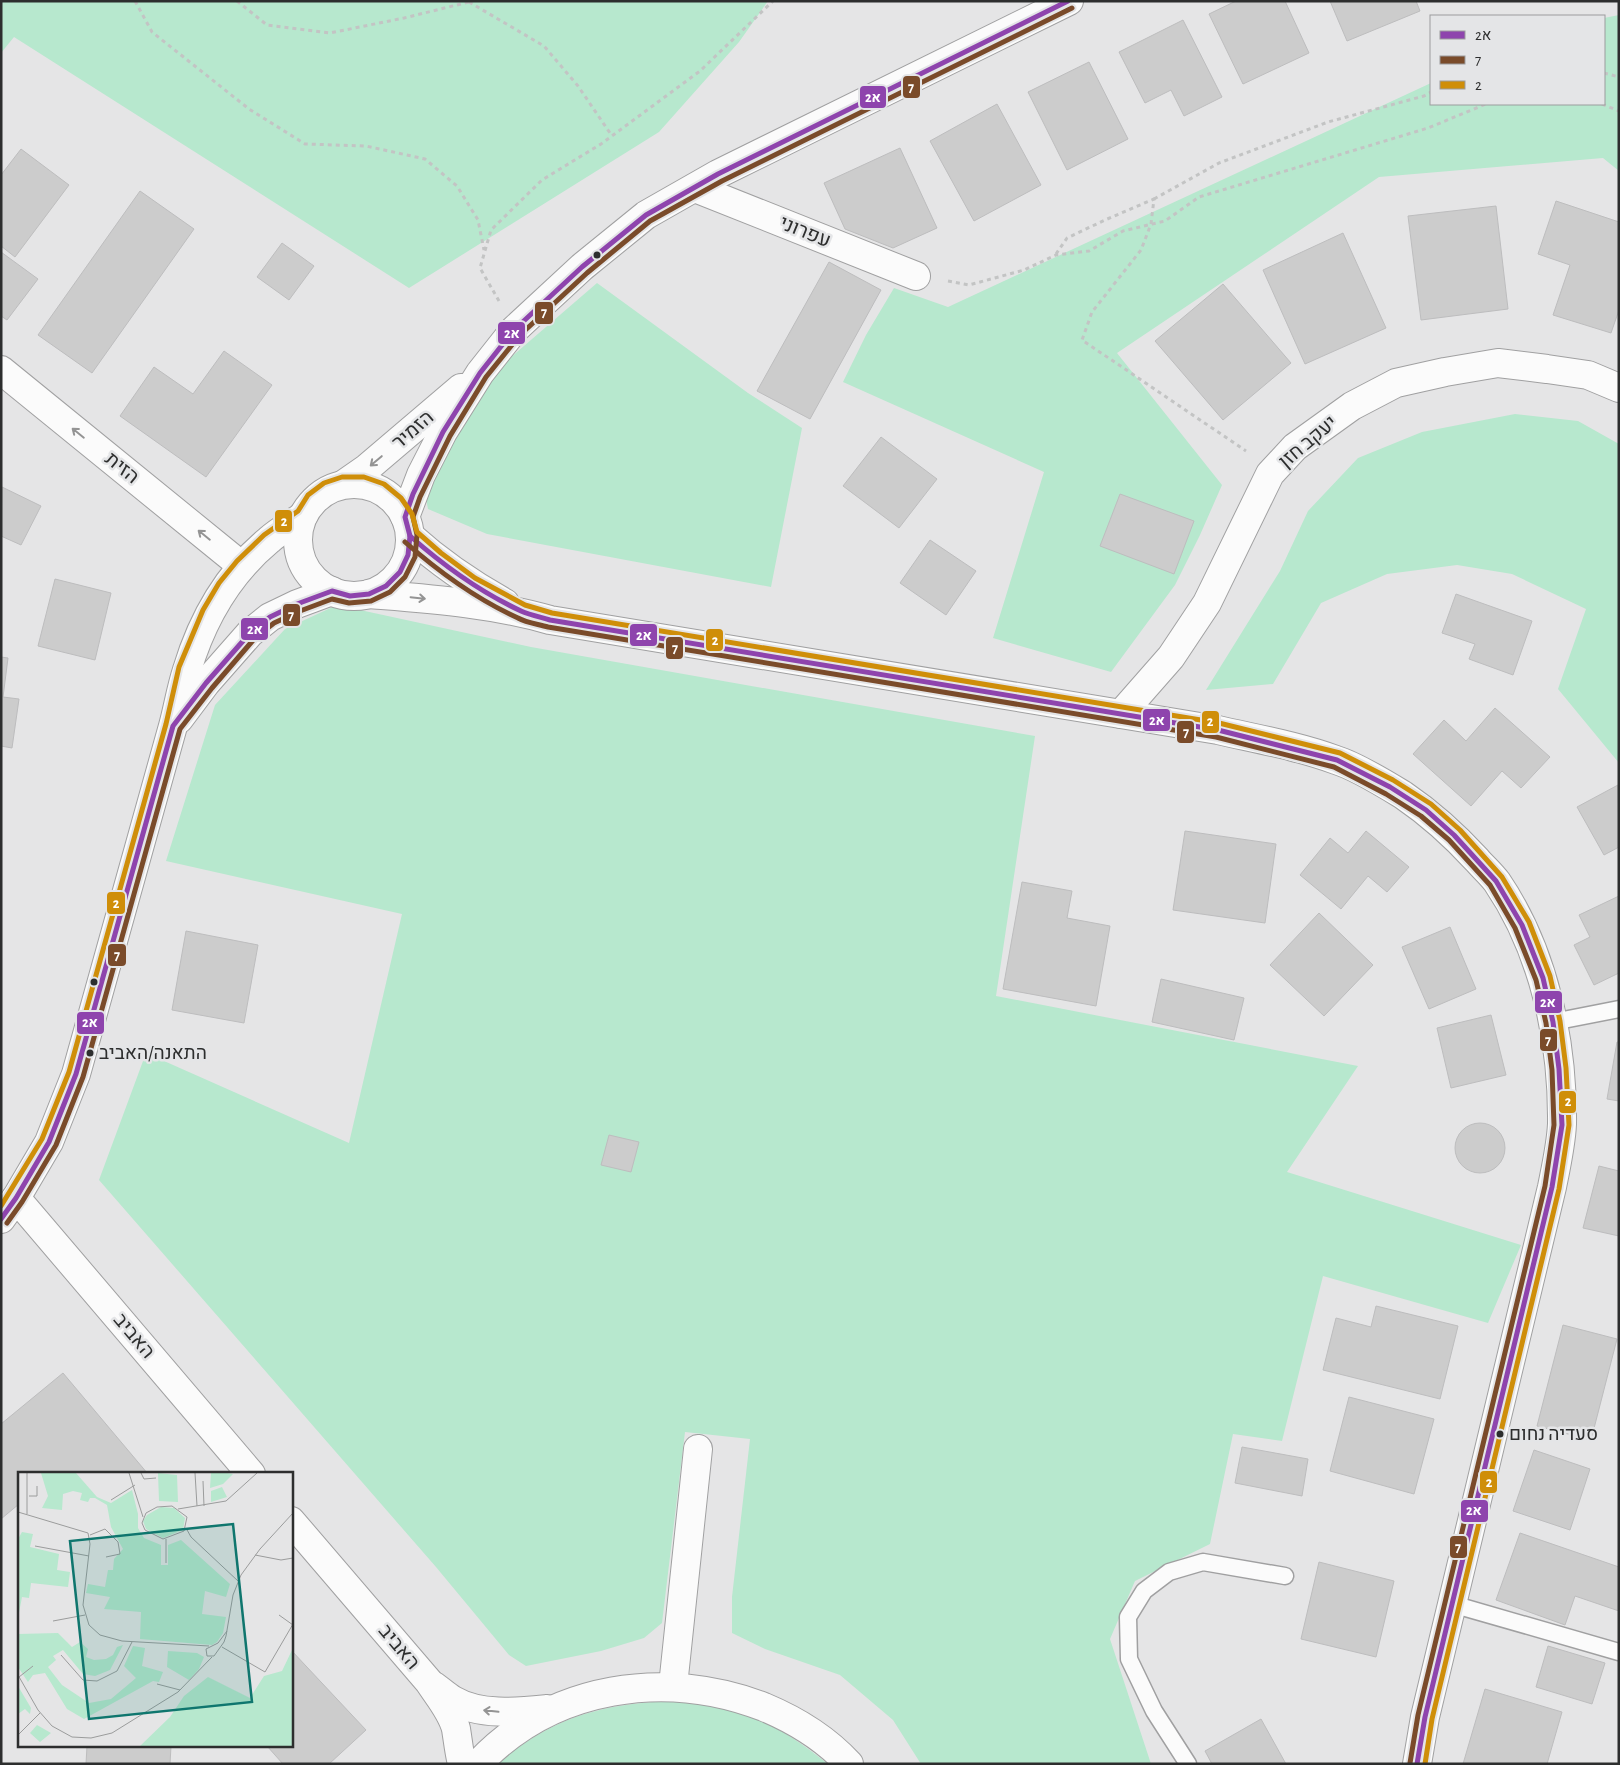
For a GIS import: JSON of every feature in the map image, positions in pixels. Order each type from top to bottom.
[{"type":"street","name":"הזמיר","points":[[408,527],[421,475],[443,432],[480,372],[514,330],[582,267],[646,215],[727,170],[1069,1]]},
{"type":"street","name":"עפרוני","points":[[695,188],[916,276]]},
{"type":"street","name":"יעקב חזן","points":[[1120,714],[1171,657],[1207,603],[1270,474],[1295,447],[1352,406],[1396,383],[1498,363],[1547,368],[1588,375],[1619,388]]},
{"type":"street","name":"הזית","points":[[1,370],[242,566]]},
{"type":"street","name":"הזמיר","points":[[344,484],[367,468],[480,372]]},
{"type":"street","points":[[522,612],[471,584],[436,559],[408,527],[395,502],[380,490],[362,484],[344,484],[327,490],[313,501],[303,516],[298,533],[299,551],[305,568],[317,582],[332,591],[350,596],[369,594],[461,602],[522,612],[560,621],[1218,730],[1337,760],[1390,787],[1426,810],[1454,835],[1496,881],[1522,925],[1542,978],[1553,1022],[1559,1070],[1562,1125],[1552,1187],[1425,1717],[1417,1764]]},
{"type":"street","points":[[9,1209],[49,1142],[76,1074],[173,726],[186,670],[210,613],[225,587],[242,566],[269,540],[303,516]]},
{"type":"street","points":[[369,594],[386,586],[400,572],[408,555],[408,527]]},
{"type":"street","points":[[173,726],[206,683],[250,633],[270,617],[297,604],[332,591]]},
{"type":"street","name":"האביב","points":[[9,1209],[249,1472]]},
{"type":"street","points":[[673,1686],[698,1449]]},
{"type":"street","name":"האביב","points":[[292,1522],[429,1682],[447,1709],[456,1728],[462,1764]]},
{"type":"street","name":"האביב","points":[[429,1682],[454,1701],[482,1710],[508,1713],[556,1708]]},
{"type":"street","points":[[478,1764],[493,1747],[517,1730],[556,1708],[597,1694],[636,1687],[673,1686],[704,1690],[739,1698],[778,1713],[810,1731],[849,1764]]},
{"type":"lane","points":[[1553,1022],[1619,1008]]},
{"type":"lane","points":[[1188,1764],[1154,1711],[1129,1659],[1128,1617],[1144,1591],[1169,1572],[1203,1562],[1285,1576]]},
{"type":"lane","points":[[1452,1604],[1619,1652]]},
{"type":"path","points":[[135,1],[152,32],[249,108],[305,144],[366,146],[425,159],[457,186],[478,220],[485,253]]},
{"type":"path","points":[[237,1],[267,25],[330,33],[468,2],[544,46],[578,86],[612,136]]},
{"type":"path","points":[[514,330],[480,268],[491,230],[542,180],[612,136],[700,71],[773,1]]},
{"type":"path","points":[[1605,73],[1619,77]]},
{"type":"path","points":[[1056,254],[1067,238],[1154,200],[1219,163],[1328,122],[1424,96],[1430,93]]},
{"type":"path","points":[[916,276],[969,285],[1024,270],[1056,254],[1089,251],[1123,231],[1165,221],[1199,197],[1428,128],[1484,105]]},
{"type":"path","points":[[1604,105],[1619,111]]},
{"type":"path","points":[[1154,200],[1151,224],[1141,250],[1092,312],[1082,340],[1275,469]]},
{"type":"green space","points":[[1,1],[768,1],[739,42],[659,132],[409,288],[14,37],[1,53]]},
{"type":"green space","points":[[1619,15],[1619,171],[1603,158],[1379,177],[1117,353],[1222,485],[1175,585],[1111,672],[993,638],[1044,472],[843,382],[866,335],[894,288],[948,307],[1430,83],[1430,105],[1605,105],[1605,18]]},
{"type":"green space","points":[[597,283],[748,393],[802,428],[771,587],[487,534],[428,509],[425,494],[488,377]]},
{"type":"green space","points":[[1515,414],[1578,421],[1619,444],[1619,763],[1558,689],[1586,609],[1512,574],[1457,565],[1387,574],[1321,603],[1273,684],[1206,690],[1280,571],[1308,511],[1358,458],[1422,432]]},
{"type":"green space","points":[[337,605],[531,647],[1035,736],[996,996],[1358,1066],[1287,1172],[1521,1245],[1488,1323],[1323,1276],[1282,1441],[1233,1434],[1210,1544],[1135,1581],[1110,1639],[1151,1764],[921,1764],[893,1720],[840,1675],[765,1649],[732,1633],[732,1597],[750,1439],[685,1432],[662,1623],[644,1638],[601,1651],[526,1666],[509,1655],[436,1567],[99,1180],[146,1053],[349,1143],[402,914],[166,861],[215,705],[285,629]]},
{"type":"green space","points":[[673,1701],[725,1709],[750,1716],[795,1739],[828,1764],[497,1764],[540,1734],[576,1717],[613,1707]]},
{"type":"building","points":[[1236,1],[1285,1],[1309,53],[1243,84],[1209,14]]},
{"type":"building","points":[[1330,1],[1416,1],[1420,11],[1347,41]]},
{"type":"building","points":[[1183,20],[1222,97],[1184,116],[1171,90],[1145,103],[1119,52]]},
{"type":"building","points":[[1089,62],[1128,139],[1067,170],[1028,92]]},
{"type":"building","points":[[997,104],[1041,185],[974,221],[930,141]]},
{"type":"building","points":[[900,148],[937,228],[893,248],[845,229],[824,183]]},
{"type":"building","points":[[21,149],[69,185],[15,257],[1,246],[1,175]]},
{"type":"building","points":[[140,191],[194,229],[92,373],[38,335]]},
{"type":"building","points":[[1556,201],[1619,222],[1619,310],[1611,333],[1553,315],[1570,265],[1538,254]]},
{"type":"building","points":[[1496,206],[1508,309],[1421,320],[1408,216]]},
{"type":"building","points":[[1343,233],[1386,328],[1305,364],[1263,270]]},
{"type":"building","points":[[282,243],[314,266],[289,300],[257,277]]},
{"type":"building","points":[[1,252],[38,279],[7,320],[1,316]]},
{"type":"building","points":[[829,262],[881,290],[810,419],[757,391]]},
{"type":"building","points":[[1223,284],[1291,363],[1223,420],[1155,341]]},
{"type":"building","points":[[224,351],[272,385],[206,477],[120,416],[154,367],[193,394]]},
{"type":"building","points":[[881,437],[937,479],[899,528],[843,486]]},
{"type":"building","points":[[2,487],[41,506],[21,545],[1,536]]},
{"type":"building","points":[[1120,494],[1194,521],[1174,574],[1100,546]]},
{"type":"building","points":[[930,540],[976,571],[946,615],[900,583]]},
{"type":"building","points":[[55,579],[111,593],[95,660],[38,646]]},
{"type":"building","points":[[1456,594],[1532,621],[1513,675],[1469,659],[1475,644],[1442,633]]},
{"type":"building","points":[[1,657],[8,658],[3,697],[19,699],[12,748],[1,746]]},
{"type":"building","points":[[1495,708],[1550,757],[1521,788],[1502,771],[1471,806],[1413,754],[1444,720],[1466,741]]},
{"type":"building","points":[[1618,785],[1619,847],[1604,855],[1577,807]]},
{"type":"building","points":[[1185,831],[1276,844],[1265,923],[1173,910]]},
{"type":"building","points":[[1366,831],[1409,867],[1387,892],[1368,876],[1341,909],[1300,875],[1330,838],[1348,853]]},
{"type":"building","points":[[1022,882],[1072,891],[1067,918],[1110,926],[1096,1006],[1003,989]]},
{"type":"building","points":[[1619,896],[1619,973],[1594,985],[1574,945],[1590,937],[1579,915]]},
{"type":"building","points":[[1319,913],[1373,965],[1324,1016],[1270,965]]},
{"type":"building","points":[[1450,927],[1476,989],[1429,1009],[1402,947]]},
{"type":"building","points":[[186,931],[258,945],[244,1023],[172,1010]]},
{"type":"building","points":[[1161,979],[1244,998],[1234,1040],[1152,1022]]},
{"type":"building","points":[[1491,1015],[1506,1075],[1451,1088],[1437,1028]]},
{"type":"building","points":[[1617,1042],[1619,1042],[1619,1101],[1607,1099]]},
{"type":"building","points":[[1475,1123],[1485,1123],[1498,1130],[1505,1143],[1505,1153],[1498,1166],[1485,1173],[1475,1173],[1466,1169],[1459,1162],[1455,1153],[1455,1143],[1459,1134],[1466,1127]]},
{"type":"building","points":[[609,1135],[639,1142],[631,1172],[601,1165]]},
{"type":"building","points":[[1599,1166],[1619,1171],[1619,1236],[1583,1228]]},
{"type":"building","points":[[1376,1306],[1458,1326],[1440,1399],[1323,1370],[1336,1318],[1371,1327]]},
{"type":"building","points":[[1563,1325],[1617,1339],[1591,1440],[1537,1426]]},
{"type":"building","points":[[63,1373],[146,1472],[18,1472],[18,1505],[1,1519],[1,1424]]},
{"type":"building","points":[[1349,1397],[1434,1419],[1414,1494],[1330,1471]]},
{"type":"building","points":[[1242,1447],[1308,1459],[1302,1496],[1235,1483]]},
{"type":"building","points":[[1534,1450],[1590,1469],[1570,1530],[1513,1511]]},
{"type":"building","points":[[1520,1533],[1619,1567],[1619,1611],[1575,1596],[1565,1625],[1496,1600]]},
{"type":"building","points":[[1319,1562],[1394,1581],[1376,1657],[1301,1639]]},
{"type":"building","points":[[1548,1646],[1605,1663],[1592,1704],[1536,1687]]},
{"type":"building","points":[[292,1651],[366,1730],[329,1764],[283,1764],[269,1748],[292,1748]]},
{"type":"building","points":[[1485,1689],[1562,1712],[1547,1764],[1463,1764]]},
{"type":"building","points":[[1261,1719],[1286,1764],[1212,1764],[1205,1751]]},
{"type":"building","points":[[87,1748],[171,1748],[170,1764],[86,1764]]},
{"type":"transit line","name":"2א","points":[[1,1219],[16,1198],[49,1142],[76,1074],[173,726],[206,683],[250,633],[270,617],[297,604],[332,591],[350,596],[369,594],[386,586],[400,572],[408,555],[410,536],[405,517],[413,494],[443,432],[480,373],[514,330],[582,267],[646,215],[718,174],[1068,1]]},
{"type":"transit line","name":"7","points":[[7,1223],[22,1202],[56,1145],[83,1077],[180,729],[255,638],[274,623],[332,599],[349,603],[371,601],[390,592],[405,577],[415,557],[417,535],[413,517],[420,497],[450,436],[486,377],[520,335],[587,273],[650,221],[722,181],[1072,8]]},
{"type":"transit line","name":"2","points":[[1,1206],[42,1139],[69,1072],[166,724],[179,667],[203,610],[219,583],[237,561],[264,535],[298,511],[308,495],[324,483],[342,477],[364,477],[384,484],[401,498],[412,514],[417,532],[441,553],[475,578],[525,605],[552,613],[1219,723],[1340,753],[1393,780],[1431,804],[1460,830],[1502,877],[1529,922],[1550,976],[1560,1021],[1566,1068],[1569,1125],[1559,1189],[1432,1719],[1425,1764]]},
{"type":"transit line","name":"2א","points":[[410,536],[449,568],[477,587],[521,611],[550,620],[1218,730],[1337,760],[1390,787],[1426,810],[1454,835],[1496,881],[1522,925],[1543,978],[1553,1022],[1559,1069],[1562,1125],[1552,1187],[1425,1717],[1417,1764]]},
{"type":"transit line","name":"7","points":[[405,542],[431,564],[473,594],[521,620],[548,627],[1216,737],[1334,767],[1386,794],[1421,816],[1449,840],[1490,885],[1515,928],[1536,980],[1546,1023],[1552,1070],[1554,1125],[1545,1186],[1418,1715],[1410,1763]]},
{"type":"place","name":"התאנה/האביב","points":[[90,1053]]},
{"type":"place","name":"סעדיה נחום","points":[[1500,1434]]}]
